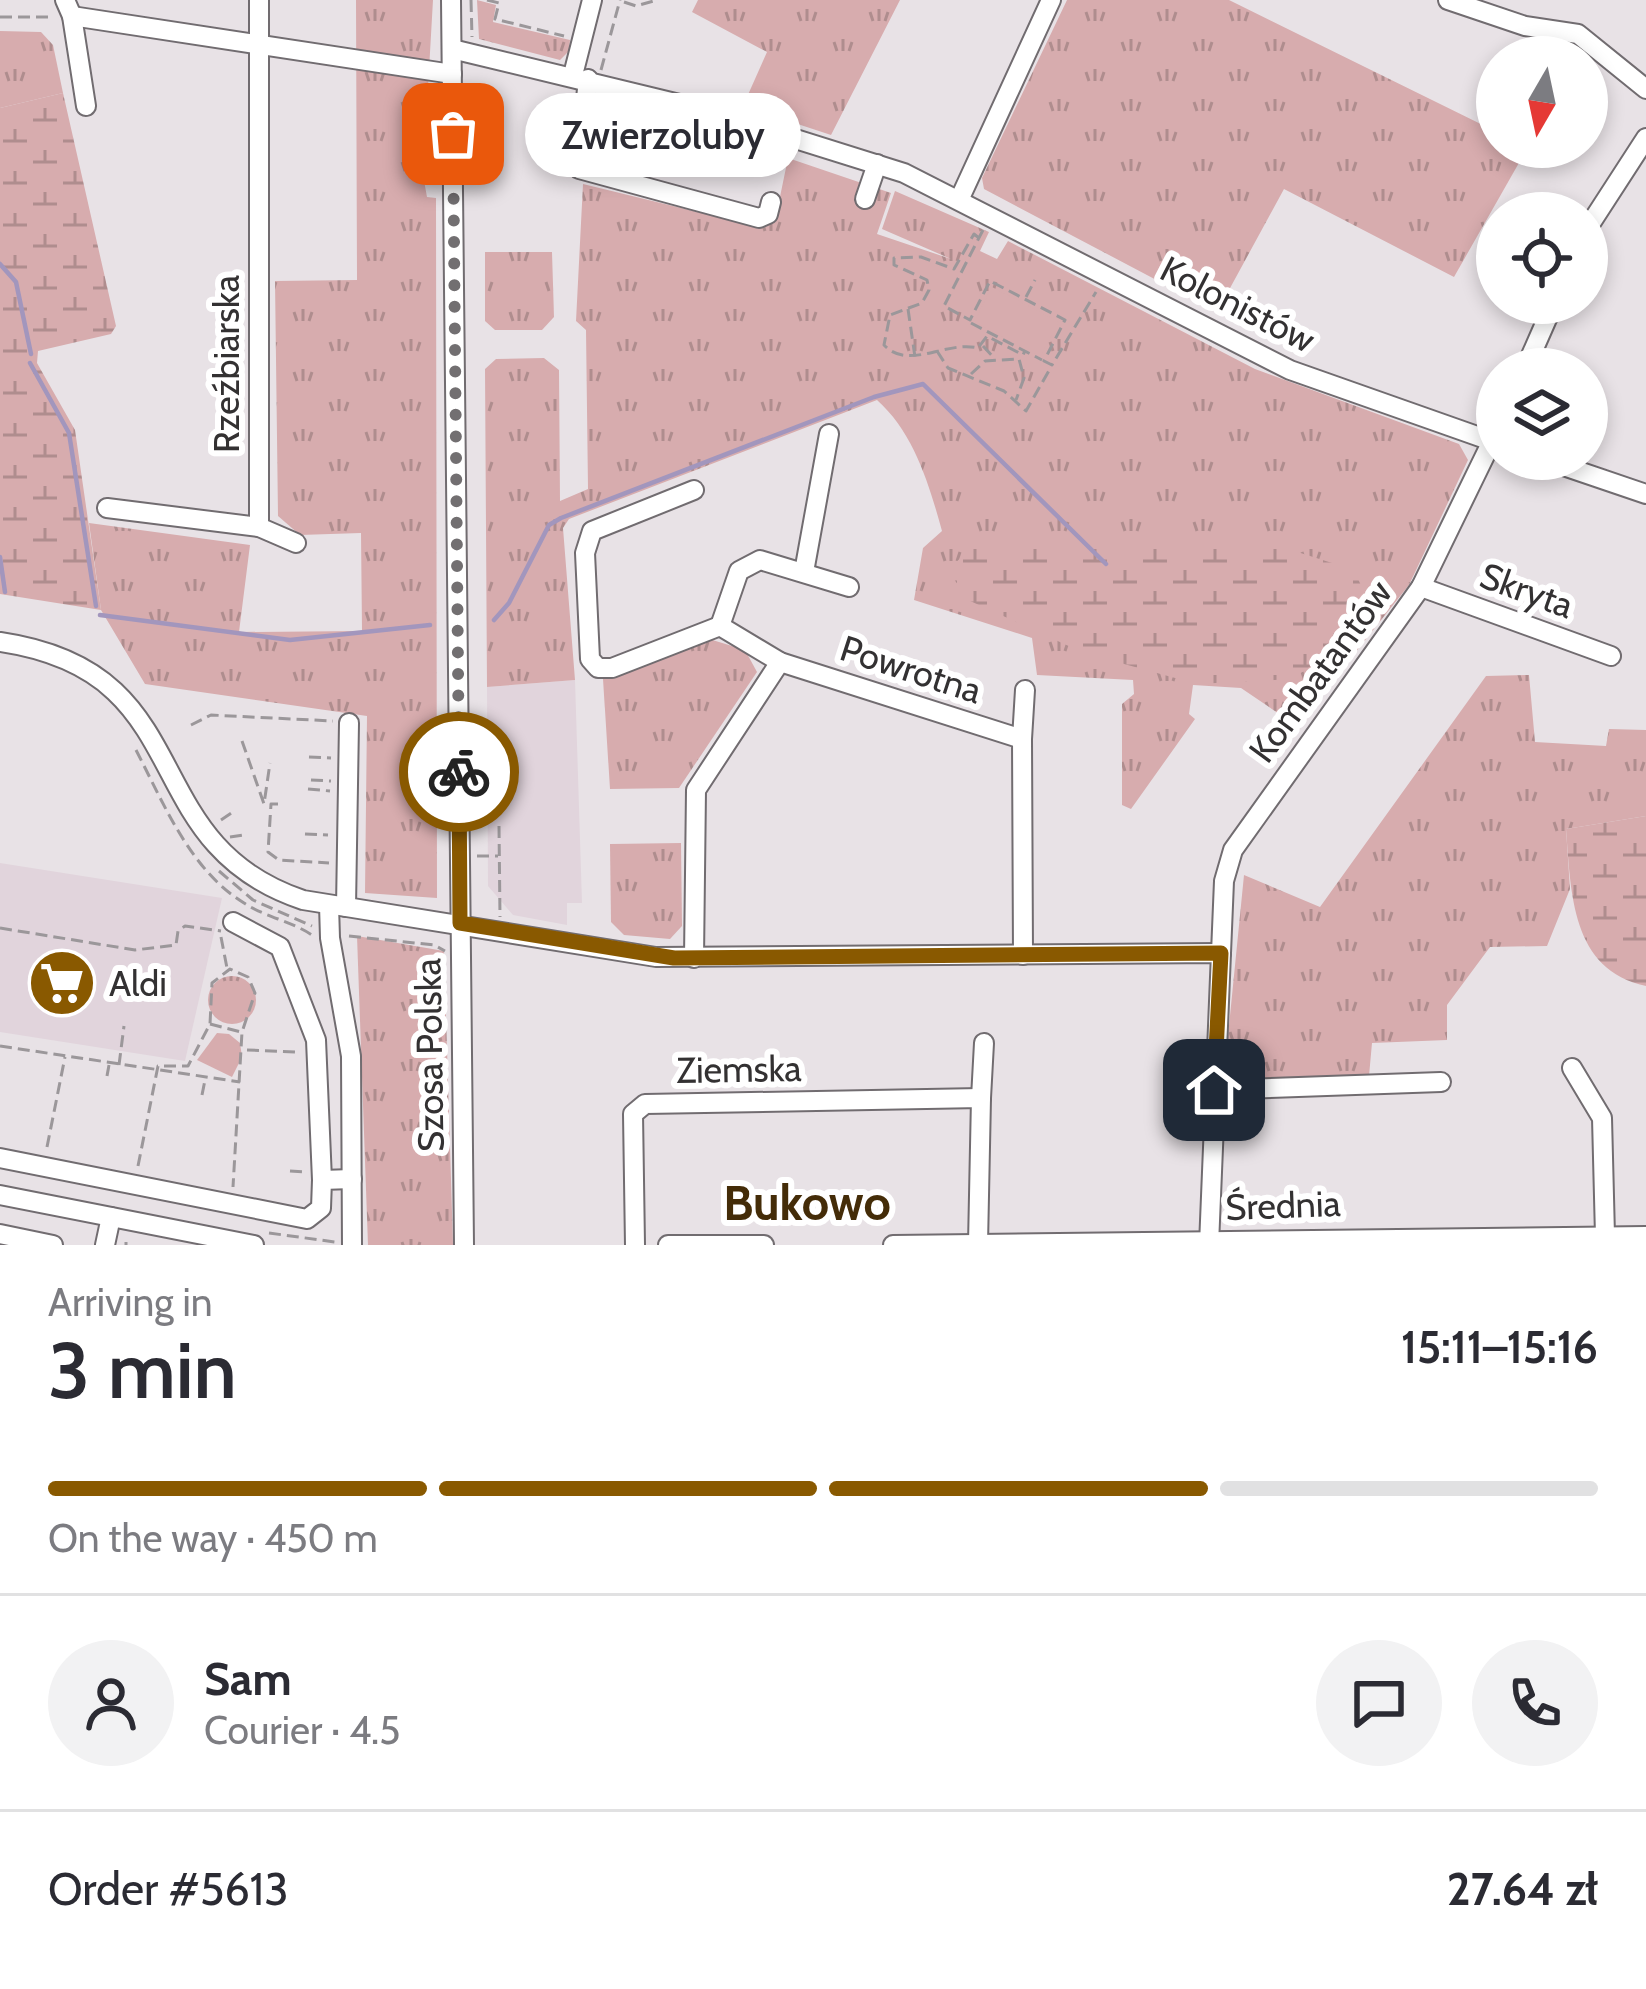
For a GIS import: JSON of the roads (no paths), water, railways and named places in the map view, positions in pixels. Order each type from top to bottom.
[{"type":"street","name":"Rzeźbiarska","points":[[259,0],[259,526]]},
{"type":"street","name":"Szosa Polska","points":[[451,0],[464,1245]]},
{"type":"street","points":[[592,0],[582,40],[579,169],[759,218],[768,214],[771,202]]},
{"type":"street","points":[[961,198],[1051,0]]},
{"type":"street","points":[[1448,0],[1525,26],[1578,34],[1646,89]]},
{"type":"street","points":[[86,106],[69,8],[258,46],[452,74]]},
{"type":"street","name":"Kolonistów","points":[[452,49],[580,77],[877,164],[961,198],[1290,370],[1476,432]]},
{"type":"street","points":[[1608,197],[1646,138]]},
{"type":"street","points":[[866,199],[877,164]]},
{"type":"street","points":[[804,572],[829,434]]},
{"type":"street","name":"Kombatantów","points":[[1209,1243],[1224,881],[1233,850],[1421,587],[1476,476]]},
{"type":"street","points":[[1605,480],[1646,494]]},
{"type":"street","points":[[694,490],[592,531],[585,553],[590,659],[598,668],[612,668],[720,626],[743,566],[760,560],[849,587]]},
{"type":"street","points":[[106,508],[259,526],[296,543]]},
{"type":"street","name":"Skryta","points":[[1421,587],[1611,656]]},
{"type":"street","name":"Powrotna","points":[[720,626],[780,662],[1022,740]]},
{"type":"street","points":[[0,642],[59,654],[104,678],[141,719],[190,815],[217,849],[270,888],[337,906],[636,956],[1221,953]]},
{"type":"street","points":[[694,958],[697,790],[780,662]]},
{"type":"street","name":"Powrotna","points":[[1023,955],[1025,690]]},
{"type":"street","points":[[345,722],[337,906],[329,928],[352,1074],[352,1245]]},
{"type":"street","points":[[0,1157],[313,1217],[321,1208],[322,1180],[318,1049],[280,947],[228,927]]},
{"type":"street","points":[[307,1012],[342,1001]]},
{"type":"street","points":[[978,1244],[984,1043]]},
{"type":"street","points":[[1572,1068],[1602,1118],[1606,1236]]},
{"type":"street","points":[[1214,1090],[1442,1082]]},
{"type":"street","name":"Ziemska","points":[[635,1245],[633,1114],[645,1104],[981,1097]]},
{"type":"street","points":[[58,1206],[65,1171]]},
{"type":"street","points":[[322,1180],[352,1179]]},
{"type":"street","points":[[0,1195],[254,1245]]},
{"type":"street","points":[[106,1245],[111,1217]]},
{"type":"street","points":[[0,1234],[42,1244]]},
{"type":"street","name":"Średnia","points":[[893,1245],[1641,1239]]},
{"type":"street","points":[[668,1245],[764,1245]]},
{"type":"waterway","points":[[0,264],[16,282],[31,354]]},
{"type":"waterway","points":[[30,363],[69,433],[96,606]]},
{"type":"waterway","points":[[494,620],[509,603],[549,525],[561,518],[874,397],[923,384],[1106,564]]},
{"type":"waterway","points":[[0,557],[5,592]]},
{"type":"waterway","points":[[100,615],[290,640],[430,625]]},
{"type":"place","name":"Zwierzoluby","points":[[453,134]]},
{"type":"place","name":"Aldi","points":[[62,983]]},
{"type":"district","name":"Bukowo","points":[[807,1203]]}]
